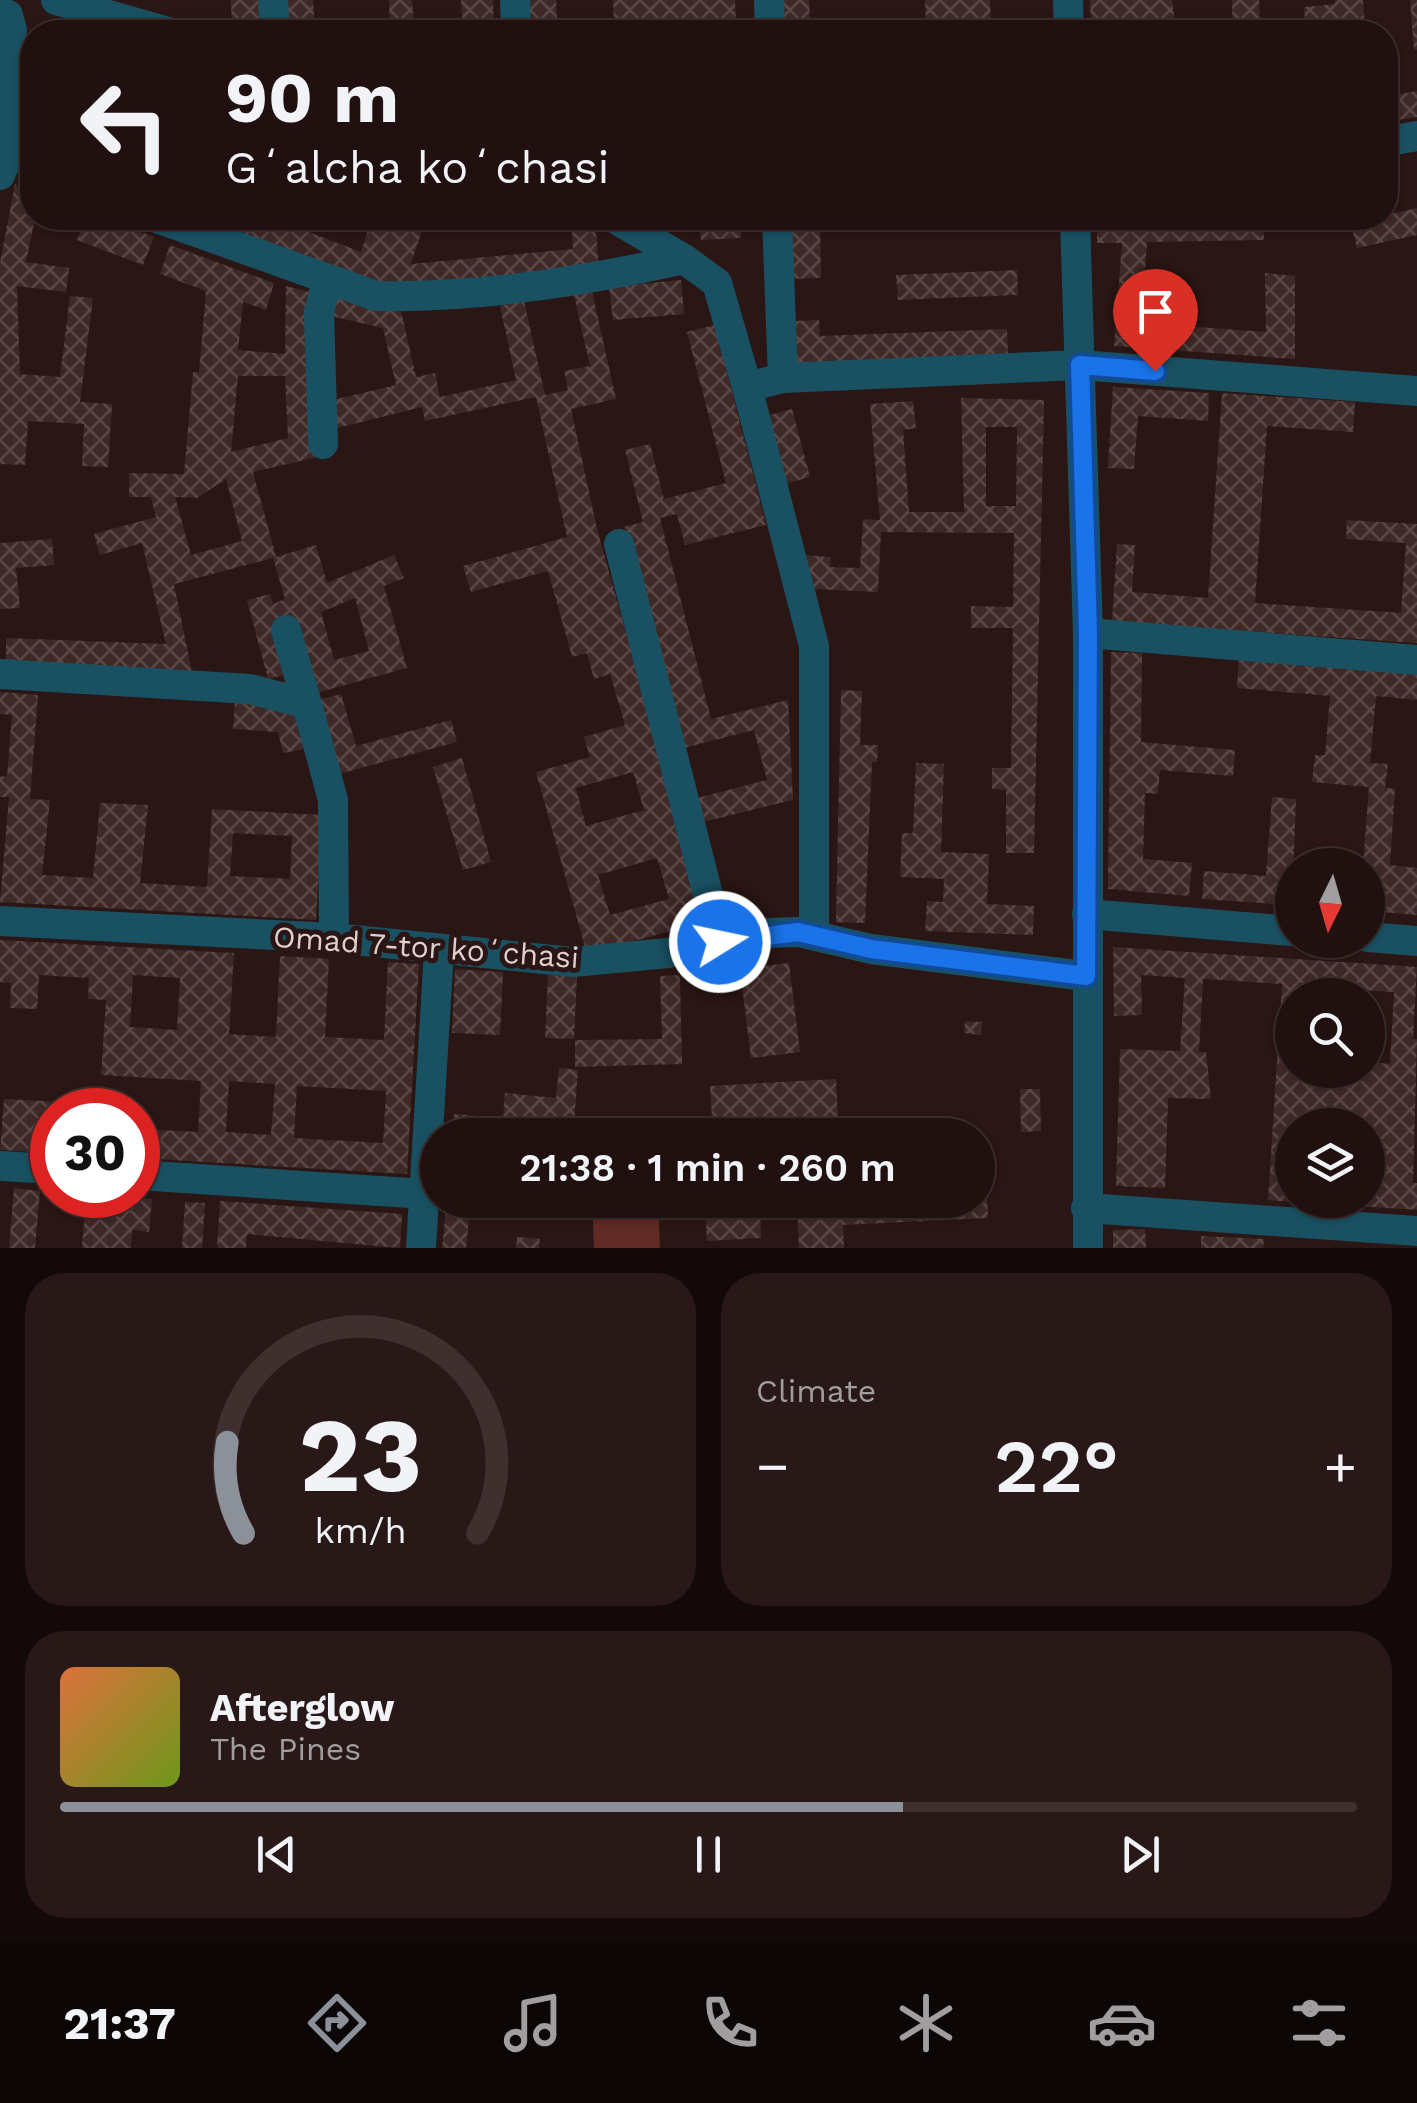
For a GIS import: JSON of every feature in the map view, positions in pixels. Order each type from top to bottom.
[{"type":"street","points":[[56,0],[126,20]]},
{"type":"street","points":[[7,9],[12,30],[9,171]]},
{"type":"street","points":[[189,230],[326,282],[376,296],[413,297],[597,278],[684,259]]},
{"type":"street","points":[[634,230],[701,267],[717,283],[814,646],[814,934]]},
{"type":"street","points":[[777,230],[782,378]]},
{"type":"street","points":[[1075,230],[1088,633],[1088,1248]]},
{"type":"street","points":[[324,444],[319,312],[326,282]]},
{"type":"street","points":[[747,387],[782,378],[1080,365],[1417,391]]},
{"type":"street","points":[[619,544],[720,942]]},
{"type":"street","points":[[286,630],[332,800],[334,938]]},
{"type":"street","points":[[1088,633],[1417,660]]},
{"type":"street","points":[[0,674],[250,690],[306,704]]},
{"type":"street","points":[[1088,914],[1275,930]]},
{"type":"street","name":"Omad 7-tor koʻchasi","points":[[0,920],[334,938],[573,962],[668,952],[765,933],[814,934],[871,949],[1086,976]]},
{"type":"street","points":[[1385,938],[1417,941]]},
{"type":"street","points":[[429,1118],[439,951]]},
{"type":"street","points":[[0,1166],[30,1168]]},
{"type":"street","points":[[160,1176],[420,1194]]},
{"type":"street","points":[[1086,1208],[1417,1231]]},
{"type":"street","points":[[421,1248],[423,1218]]},
{"type":"shaded area","points":[[593,1218],[659,1218],[660,1248],[594,1248]]},
{"type":"building","points":[[231,0],[260,0],[261,20],[232,20]]},
{"type":"building","points":[[283,0],[313,0],[314,20],[284,20]]},
{"type":"building","points":[[389,0],[412,0],[413,20],[390,20]]},
{"type":"building","points":[[461,0],[493,0],[494,20],[462,20]]},
{"type":"building","points":[[523,0],[556,0],[557,20],[524,20]]},
{"type":"building","points":[[613,0],[735,0],[736,20],[614,20]]},
{"type":"building","points":[[781,0],[809,0],[810,20],[782,20]]},
{"type":"building","points":[[925,0],[990,0],[991,20],[926,20]]},
{"type":"building","points":[[1090,0],[1172,0],[1174,20],[1091,20]]},
{"type":"building","points":[[1232,0],[1259,0],[1260,20],[1233,20]]},
{"type":"building","points":[[1335,0],[1363,0],[1364,20],[1305,20],[1304,7],[1335,4]]},
{"type":"building","points":[[1410,0],[1417,0],[1417,50],[1414,50]]},
{"type":"building","points":[[1417,91],[1417,117],[1398,120],[1398,95]]},
{"type":"building","points":[[15,184],[20,188],[20,230],[33,230],[26,262],[69,268],[66,292],[17,286],[20,374],[60,377],[70,296],[93,298],[80,402],[112,404],[108,467],[82,466],[84,424],[28,421],[25,465],[0,464],[0,263]]},
{"type":"building","points":[[1417,208],[1417,235],[1357,248],[1353,230],[1398,230],[1398,212]]},
{"type":"building","points":[[81,230],[136,230],[154,237],[143,265],[77,240]]},
{"type":"building","points":[[206,230],[303,230],[361,252],[368,230],[422,230],[411,264],[573,249],[572,230],[596,230],[599,269],[377,290]]},
{"type":"building","points":[[700,230],[741,230],[741,238],[701,240]]},
{"type":"building","points":[[787,230],[820,230],[821,278],[789,279]]},
{"type":"building","points":[[1097,230],[1264,230],[1264,240],[1147,242],[1141,323],[1266,332],[1265,273],[1295,276],[1295,359],[1114,346],[1122,243],[1097,243]]},
{"type":"building","points":[[170,245],[274,283],[266,310],[243,302],[238,350],[285,354],[286,286],[314,293],[317,457],[253,472],[276,557],[316,545],[327,583],[394,555],[404,578],[384,586],[407,668],[316,693],[291,673],[268,679],[247,600],[270,594],[273,604],[285,599],[273,558],[174,584],[192,673],[6,666],[6,638],[166,644],[142,543],[100,555],[94,534],[156,517],[151,497],[129,497],[129,473],[184,474],[193,372],[199,372],[206,291],[160,274]],"holes":[[[238,376],[285,376],[288,438],[231,452]],[[226,479],[242,541],[191,555],[175,497],[197,498]],[[355,598],[369,651],[334,660],[321,612]]]},
{"type":"building","points":[[1017,270],[1018,295],[898,300],[896,275]]},
{"type":"building","points":[[681,280],[684,314],[613,320],[609,287]]},
{"type":"building","points":[[591,287],[616,399],[571,409],[597,529],[706,921],[587,954],[536,772],[590,757],[584,737],[625,725],[610,674],[594,679],[587,653],[572,657],[548,571],[471,592],[463,566],[567,537],[536,397],[425,421],[422,407],[329,430],[329,401],[396,385],[383,328],[322,314],[327,293],[401,311],[416,377],[435,373],[440,397],[516,380],[500,306],[524,301],[545,395],[568,390],[564,371],[590,366],[573,291]],"holes":[[[633,772],[644,810],[586,826],[576,788]],[[657,858],[669,899],[610,915],[598,875]]]},
{"type":"building","points":[[819,320],[820,336],[1007,329],[1008,355],[797,363],[795,321]]},
{"type":"building","points":[[715,325],[766,525],[685,545],[677,514],[660,518],[711,719],[788,700],[793,800],[699,823],[693,799],[767,780],[754,730],[680,749],[624,527],[643,522],[625,450],[650,444],[664,499],[726,483],[687,332]]},
{"type":"building","points":[[1113,387],[1209,393],[1208,421],[1138,416],[1134,469],[1108,468]]},
{"type":"building","points":[[1222,393],[1355,402],[1353,432],[1267,426],[1255,603],[1401,613],[1406,543],[1346,539],[1347,520],[1417,524],[1417,643],[1112,622],[1117,544],[1135,545],[1132,592],[1208,598]]},
{"type":"building","points":[[961,398],[1044,400],[1034,853],[1006,853],[1006,790],[992,789],[992,768],[1011,768],[1013,628],[971,628],[971,606],[1013,607],[1014,533],[881,532],[878,592],[813,589],[803,555],[831,557],[830,567],[860,568],[863,519],[880,520],[870,404],[913,401],[916,428],[903,430],[909,512],[964,512]],"holes":[[[986,427],[1017,427],[1016,506],[986,506]]]},
{"type":"building","points":[[792,409],[810,477],[785,484],[766,416]]},
{"type":"building","points":[[52,539],[54,565],[16,568],[20,608],[0,609],[0,543]]},
{"type":"building","points":[[1111,652],[1142,653],[1141,742],[1235,750],[1233,776],[1160,770],[1158,794],[1145,793],[1143,859],[1192,863],[1189,896],[1108,889]]},
{"type":"building","points":[[1239,658],[1417,673],[1417,700],[1376,696],[1370,763],[1388,764],[1385,788],[1395,789],[1390,865],[1417,868],[1417,915],[1385,912],[1385,848],[1364,848],[1369,787],[1312,782],[1315,755],[1325,755],[1330,696],[1237,688]]},
{"type":"building","points":[[841,690],[862,691],[860,745],[878,745],[877,762],[872,762],[865,923],[836,922]]},
{"type":"building","points":[[0,692],[38,695],[30,799],[50,800],[42,875],[93,878],[100,803],[148,805],[140,883],[207,887],[212,809],[322,815],[316,920],[0,902],[9,797],[0,797],[0,776],[7,777],[12,715],[0,714]],"holes":[[[233,833],[292,836],[290,879],[230,876]]]},
{"type":"building","points":[[341,694],[356,746],[451,720],[457,742],[335,775],[315,701]]},
{"type":"building","points":[[235,702],[295,706],[305,749],[283,753],[278,732],[233,729]]},
{"type":"building","points":[[462,758],[491,862],[463,870],[433,767]]},
{"type":"building","points":[[916,763],[944,764],[941,852],[989,854],[987,904],[1034,906],[1033,935],[925,931],[927,901],[943,902],[944,879],[900,877],[902,833],[913,833]]},
{"type":"building","points":[[1272,797],[1296,799],[1294,848],[1275,848],[1275,904],[1202,899],[1204,871],[1266,876]]},
{"type":"building","points":[[0,940],[234,953],[229,1034],[276,1037],[280,956],[329,959],[325,1037],[384,1040],[388,962],[419,964],[407,1174],[160,1159],[160,1130],[198,1132],[201,1081],[101,1075],[106,1000],[88,999],[89,978],[39,975],[37,1009],[10,1008],[11,983],[0,982]],"holes":[[[133,975],[180,978],[177,1030],[130,1027]],[[229,1081],[275,1084],[271,1135],[226,1132]],[[297,1086],[386,1091],[383,1143],[294,1138]]]},
{"type":"building","points":[[1113,947],[1417,967],[1413,1183],[1417,1183],[1417,1210],[1385,1208],[1385,1108],[1275,1108],[1275,1201],[1268,1200],[1275,1088],[1385,1088],[1394,992],[1385,991],[1385,978],[1275,978],[1275,984],[1203,979],[1199,1052],[1206,1052],[1211,1099],[1168,1098],[1165,1188],[1116,1186],[1120,1049],[1180,1051],[1185,978],[1141,975],[1142,1015],[1114,1016]]},
{"type":"building","points":[[789,963],[800,1052],[751,1058],[740,969]]},
{"type":"building","points":[[455,969],[503,972],[500,1035],[452,1033]]},
{"type":"building","points":[[548,975],[577,977],[574,1039],[545,1038]]},
{"type":"building","points":[[680,975],[682,1064],[575,1067],[575,1040],[662,1039],[660,976]]},
{"type":"building","points":[[965,1021],[982,1022],[981,1035],[964,1033]]},
{"type":"building","points":[[559,1068],[578,1070],[574,1118],[503,1118],[505,1093],[556,1098]]},
{"type":"building","points":[[836,1079],[838,1118],[712,1118],[710,1086]]},
{"type":"building","points":[[1020,1089],[1040,1089],[1041,1131],[1021,1132]]},
{"type":"building","points":[[4,1099],[30,1100],[30,1152],[0,1150]]},
{"type":"building","points":[[454,1114],[503,1118],[454,1118]]},
{"type":"building","points":[[14,1188],[30,1190],[30,1218],[38,1218],[35,1248],[9,1248]]},
{"type":"building","points":[[220,1201],[402,1214],[400,1248],[247,1234],[246,1248],[217,1248]]},
{"type":"building","points":[[185,1202],[205,1203],[202,1248],[182,1248]]},
{"type":"building","points":[[84,1218],[150,1218],[149,1232],[132,1230],[131,1248],[82,1248]]},
{"type":"building","points":[[445,1218],[469,1218],[466,1248],[442,1248]]},
{"type":"building","points":[[706,1218],[760,1218],[761,1238],[707,1241]]},
{"type":"building","points":[[798,1218],[988,1218],[843,1225],[844,1248],[799,1248]]},
{"type":"building","points":[[1145,1229],[1146,1248],[1113,1248],[1113,1230]]},
{"type":"building","points":[[1201,1236],[1264,1239],[1263,1248],[1201,1248]]},
{"type":"building","points":[[517,1237],[540,1239],[539,1248],[516,1248]]},
{"type":"route","points":[[720,942],[765,933],[798,932],[871,949],[1086,976],[1088,633],[1080,365],[1155,371]]}]
